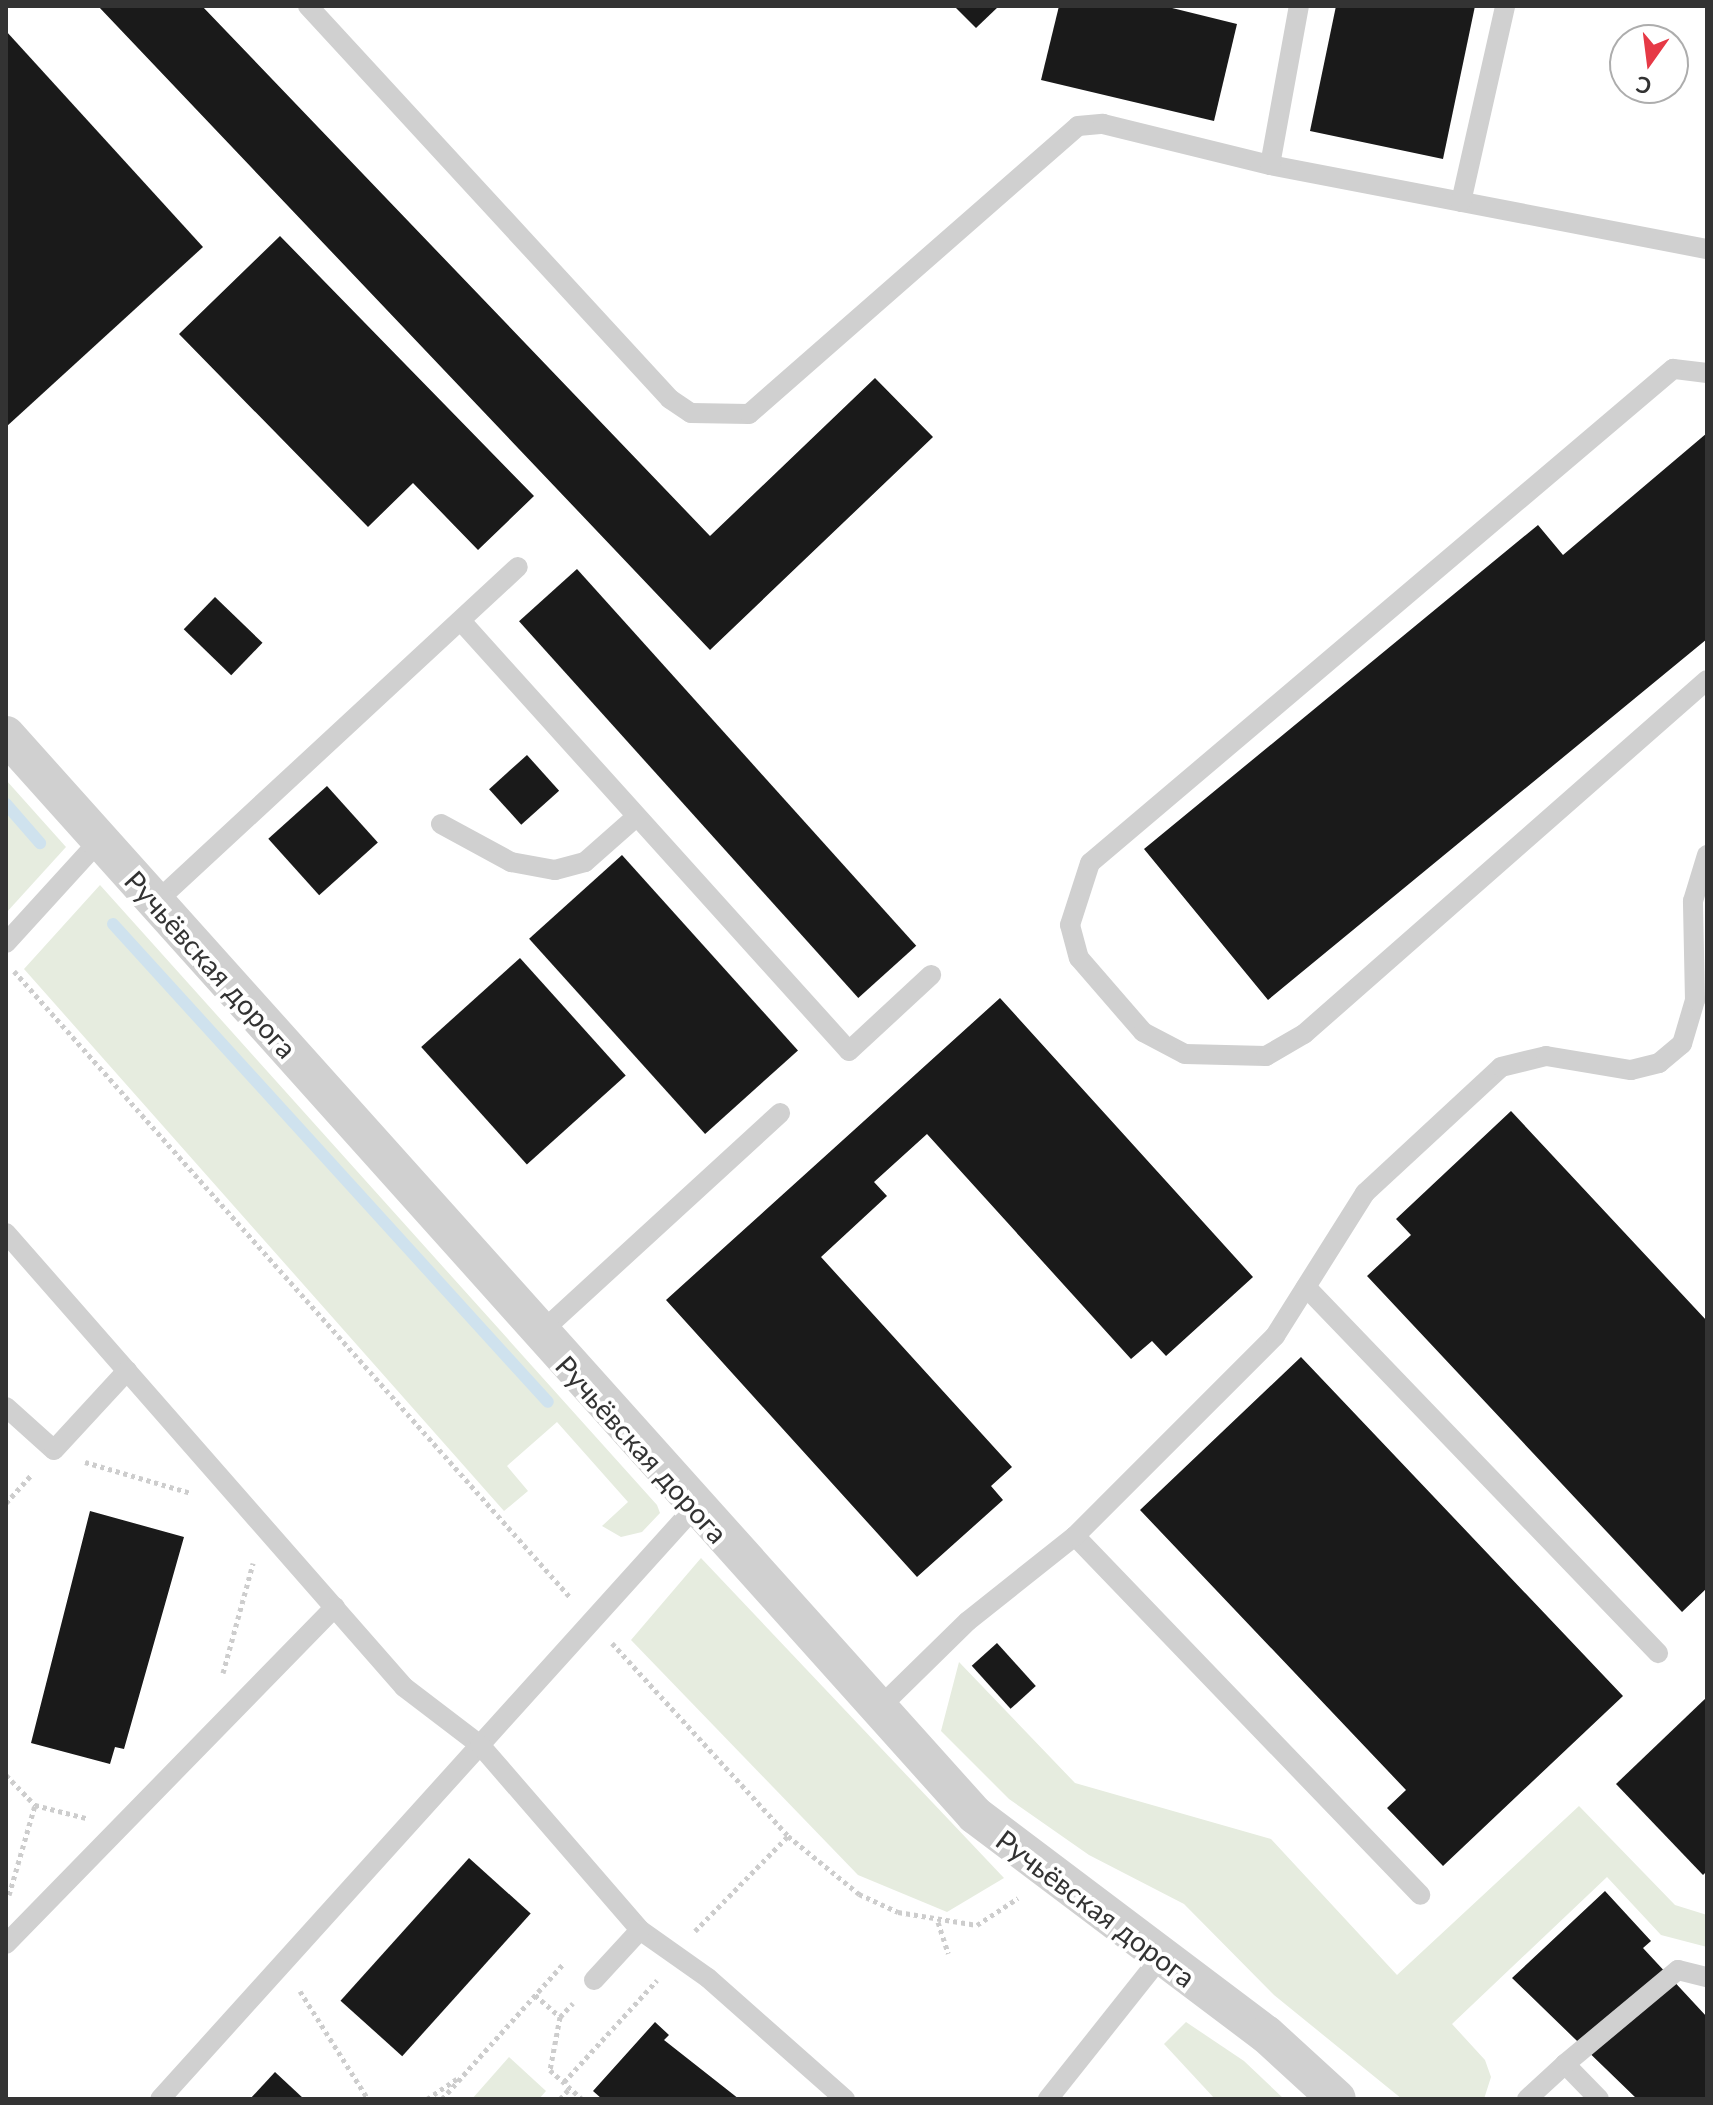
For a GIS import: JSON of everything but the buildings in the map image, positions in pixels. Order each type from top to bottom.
[{"type":"street","name":"Ручьёвская дорога","points":[[6,735],[694,1508],[975,1815],[1042,1870],[1161,1957],[1337,2099]]},
{"type":"lane","points":[[308,6],[670,399],[691,413],[749,414],[1078,126],[1103,124],[1270,165],[1707,249]]},
{"type":"lane","points":[[1270,165],[1299,6]]},
{"type":"lane","points":[[1461,202],[1505,6]]},
{"type":"lane","points":[[1707,373],[1673,369],[1090,863],[1070,925],[1079,958],[1143,1032],[1185,1054],[1266,1056],[1304,1034],[1707,680]]},
{"type":"lane","points":[[156,902],[518,567]]},
{"type":"lane","points":[[461,621],[849,1051],[931,975]]},
{"type":"lane","points":[[441,824],[511,862],[555,870],[585,862],[636,817]]},
{"type":"lane","points":[[6,943],[100,840]]},
{"type":"lane","points":[[877,1710],[968,1621],[1075,1536],[1275,1336],[1365,1193],[1501,1067],[1546,1056],[1631,1070],[1659,1063],[1682,1044],[1695,1000],[1693,901],[1707,855]]},
{"type":"lane","points":[[539,1334],[780,1113]]},
{"type":"lane","points":[[6,1233],[404,1687],[480,1745],[640,1930],[845,2099]]},
{"type":"lane","points":[[1306,1287],[1658,1653]]},
{"type":"lane","points":[[6,1407],[54,1450],[127,1371]]},
{"type":"lane","points":[[160,2099],[694,1508]]},
{"type":"lane","points":[[1075,1536],[1420,1895]]},
{"type":"lane","points":[[6,1944],[117,1826],[335,1607]]},
{"type":"lane","points":[[594,1980],[640,1930]]},
{"type":"lane","points":[[1048,2099],[1161,1957]]},
{"type":"lane","points":[[1527,2099],[1678,1970],[1707,1977]]},
{"type":"lane","points":[[1565,2064],[1599,2099]]},
{"type":"path","points":[[6,962],[592,1621],[788,1836],[859,1894],[938,1922],[977,1925],[1011,1907],[1042,1870]]},
{"type":"path","points":[[54,1450],[249,1509]]},
{"type":"path","points":[[207,1736],[263,1526]]},
{"type":"path","points":[[6,1775],[35,1805],[117,1826]]},
{"type":"path","points":[[6,1903],[35,1805]]},
{"type":"path","points":[[564,2082],[674,1956],[788,1836]]},
{"type":"path","points":[[442,2099],[617,1904]]},
{"type":"path","points":[[938,1922],[948,1953]]},
{"type":"path","points":[[283,1963],[368,2099]]},
{"type":"path","points":[[535,1995],[560,2017],[550,2070],[582,2099]]},
{"type":"path","points":[[427,2099],[464,2074]]},
{"type":"path","points":[[560,2099],[570,2088]]},
{"type":"shaded area","points":[[6,780],[66,847],[6,913]]},
{"type":"shaded area","points":[[100,885],[657,1505],[660,1513],[642,1532],[621,1537],[602,1526],[628,1502],[557,1422],[507,1466],[528,1491],[504,1511],[24,969]]},
{"type":"shaded area","points":[[701,1558],[1004,1878],[947,1912],[858,1875],[631,1640]]},
{"type":"shaded area","points":[[959,1662],[1075,1783],[1271,1839],[1397,1975],[1579,1806],[1675,1905],[1707,1915],[1707,1947],[1661,1935],[1607,1877],[1452,2024],[1485,2060],[1491,2077],[1484,2099],[1402,2099],[1274,1995],[1184,1904],[1089,1855],[1009,1799],[941,1731]]},
{"type":"shaded area","points":[[1186,2022],[1244,2061],[1284,2099],[1215,2099],[1164,2044]]},
{"type":"shaded area","points":[[509,2057],[546,2091],[539,2099],[472,2099]]},
{"type":"waterway","points":[[6,804],[40,843]]},
{"type":"waterway","points":[[113,924],[548,1402]]}]
